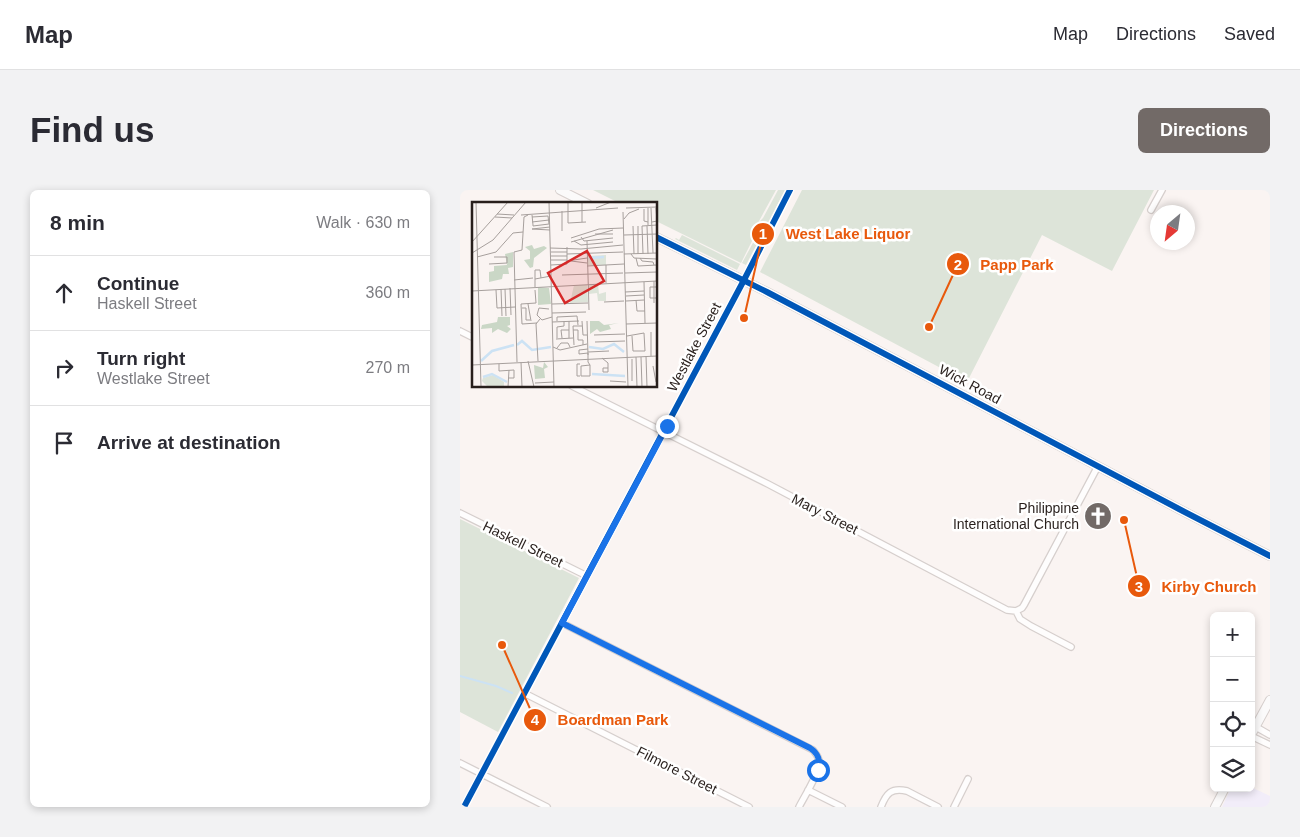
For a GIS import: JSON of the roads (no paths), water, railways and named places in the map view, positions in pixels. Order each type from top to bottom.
[{"type":"street","points":[[560,190],[584,202]]},
{"type":"street","name":"Westlake Street","points":[[464,807],[790,190]]},
{"type":"street","points":[[1154,205],[1162,190]]},
{"type":"street","name":"Wick Road","points":[[658,238],[744,280],[1270,556]]},
{"type":"street","points":[[460,331],[472,337]]},
{"type":"street","name":"Mary Street","points":[[576,388],[664,431],[1007,610],[1016,611],[1020,619],[1071,648]]},
{"type":"street","points":[[1016,611],[1024,605],[1098,466]]},
{"type":"street","name":"Haskell Street","points":[[460,513],[587,576]]},
{"type":"street","points":[[562,623],[813,750],[818,757],[819,766],[799,807]]},
{"type":"street","name":"Filmore Street","points":[[524,693],[749,807]]},
{"type":"street","points":[[1270,700],[1256,727],[1270,735]]},
{"type":"street","points":[[1255,738],[1270,746]]},
{"type":"street","points":[[460,763],[547,807]]},
{"type":"street","points":[[954,807],[968,779]]},
{"type":"street","points":[[808,790],[842,807]]},
{"type":"street","points":[[881,807],[885,797],[894,791],[902,790],[938,807]]},
{"type":"street","points":[[1215,807],[1223,792]]},
{"type":"waterway","points":[[460,676],[496,686],[512,693]]},
{"type":"place","name":"West Lake Liquor","points":[[744,318]]},
{"type":"place","name":"Papp Park","points":[[929,327]]},
{"type":"place","name":"Philippine International Church","points":[[1098,516]]},
{"type":"place","name":"Kirby Church","points":[[1124,520]]},
{"type":"place","name":"Boardman Park","points":[[502,645]]}]
